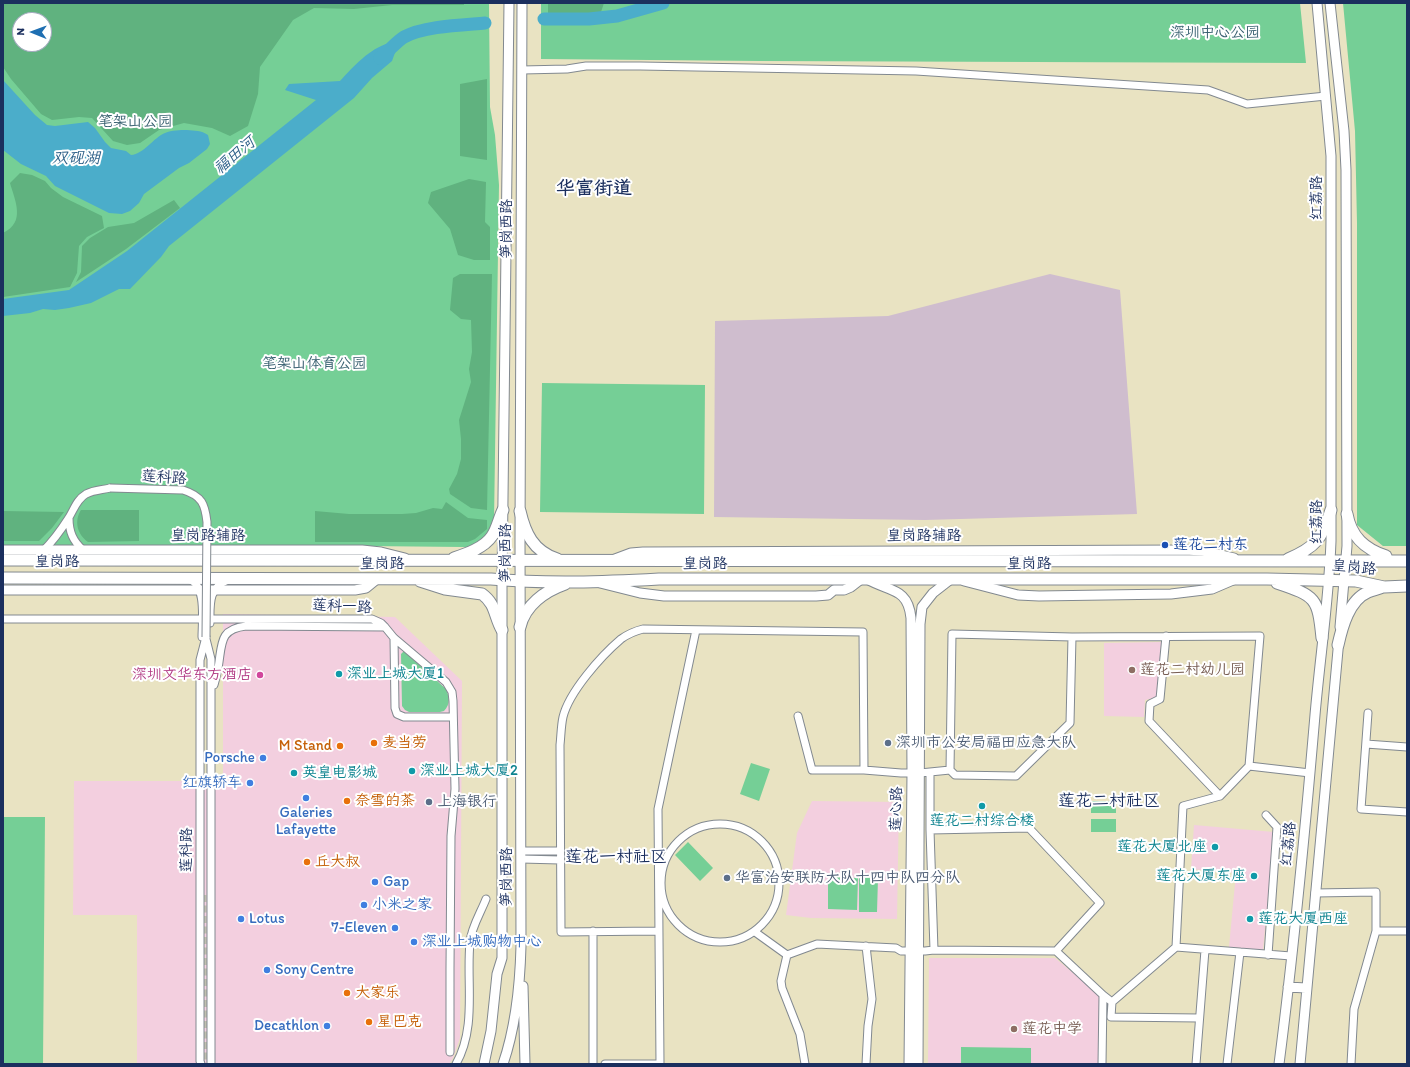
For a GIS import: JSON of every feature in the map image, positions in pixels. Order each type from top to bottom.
[{"type":"highway","points":[[444,561],[466,554],[487,542],[495,531],[503,510]]},
{"type":"highway","points":[[1284,561],[1301,553],[1316,543],[1322,534],[1331,510]]},
{"type":"highway","points":[[520,511],[527,535],[535,545],[544,553],[561,561]]},
{"type":"highway","points":[[1346,514],[1351,529],[1361,543],[1370,550],[1386,556],[1387,560],[1396,562]]},
{"type":"highway","name":"皇岗路","points":[[3,560],[1407,561]]},
{"type":"highway","name":"皇岗路","points":[[3,578],[414,579],[502,580],[520,582],[598,582],[659,579],[1329,580],[1356,581],[1384,587],[1407,586]]},
{"type":"highway","points":[[414,579],[445,589],[482,594],[493,606],[496,620],[502,630]]},
{"type":"highway","points":[[1268,580],[1296,590],[1312,598],[1318,608],[1322,638]]},
{"type":"highway","points":[[520,627],[527,611],[537,600],[552,589],[573,582]]},
{"type":"highway","points":[[1338,646],[1344,624],[1353,606],[1366,592],[1384,587]]},
{"type":"main road","name":"笋岗西路","points":[[505,3],[508,40]]},
{"type":"main road","name":"笋岗西路","points":[[482,1064],[488,1048],[494,1012],[497,974],[502,958],[502,561],[509,3]]},
{"type":"main road","name":"笋岗西路","points":[[503,1064],[511,1038],[514,1021],[519,983],[521,946],[520,511],[522,3]]},
{"type":"main road","name":"笋岗西路","points":[[522,40],[527,3]]},
{"type":"main road","name":"红荔路","points":[[1279,1063],[1310,772],[1330,561],[1332,171],[1317,3]]},
{"type":"main road","name":"红荔路","points":[[1300,1062],[1346,562],[1346,170],[1344,131],[1330,3]]},
{"type":"main road","points":[[507,88],[522,89]]},
{"type":"main road","name":"皇岗路辅路","points":[[3,550],[362,550],[390,554],[412,561]]},
{"type":"main road","points":[[3,590],[359,590],[372,584],[377,579]]},
{"type":"main road","points":[[598,582],[640,593],[664,596],[816,596],[828,595],[834,590],[844,590],[863,579]]},
{"type":"main road","name":"莲心路","points":[[863,579],[899,593],[905,598],[911,611],[916,773]]},
{"type":"main road","points":[[955,579],[1018,595],[1039,596],[1171,594],[1212,589],[1233,580]]},
{"type":"main road","name":"莲心路","points":[[909,1064],[913,951],[920,615],[922,607],[928,598],[955,579]]},
{"type":"main road","points":[[521,946],[526,1064]]},
{"type":"main road","name":"莲心路","points":[[913,951],[918,1064]]},
{"type":"main road","points":[[1288,986],[1306,988]]},
{"type":"street","points":[[522,70],[567,69],[586,66],[640,66],[916,72],[1208,90],[1247,104],[1326,96]]},
{"type":"street","name":"莲科路","points":[[43,551],[55,538],[80,499],[91,492],[106,489],[175,489],[193,493],[198,497],[206,510],[206,637],[200,660],[201,1064]]},
{"type":"street","points":[[69,518],[70,533],[77,545],[83,550]]},
{"type":"street","points":[[180,578],[192,580],[200,590]]},
{"type":"street","points":[[213,590],[221,583],[235,578]]},
{"type":"street","name":"莲科路","points":[[200,590],[206,619],[206,637],[211,659],[210,1063]]},
{"type":"street","name":"莲科路","points":[[206,619],[213,590]]},
{"type":"street","name":"莲科一路","points":[[3,619],[368,619],[377,621],[386,627],[394,638],[448,685],[452,692],[453,701],[455,789],[451,843],[450,1052]]},
{"type":"street","points":[[211,697],[219,662],[221,644],[225,636],[235,628],[246,626],[386,627]]},
{"type":"street","points":[[658,930],[561,932],[560,745],[563,717],[573,696],[594,667],[622,639],[633,632],[643,629],[863,632],[864,770]]},
{"type":"street","points":[[605,1064],[660,1064],[658,809],[696,630]]},
{"type":"street","points":[[1072,637],[1070,723],[1016,776],[955,775],[950,770],[952,634],[1072,637],[1260,636],[1249,766],[1220,796],[1209,799]]},
{"type":"street","points":[[1166,636],[1160,699],[1150,704],[1149,721],[1220,796]]},
{"type":"street","points":[[394,638],[395,708],[397,714],[404,716],[453,717]]},
{"type":"street","points":[[1368,712],[1361,809],[1407,812]]},
{"type":"street","points":[[798,716],[812,770],[864,770],[916,773],[950,770]]},
{"type":"street","points":[[1366,744],[1407,747]]},
{"type":"street","points":[[1249,766],[1310,772]]},
{"type":"street","points":[[930,772],[930,830],[934,950]]},
{"type":"street","points":[[1199,1018],[1111,1017],[1112,1002],[1176,947],[1183,806],[1220,796]]},
{"type":"street","points":[[1266,815],[1277,827],[1268,954]]},
{"type":"street","points":[[711,824],[731,824],[749,830],[764,843],[775,860],[780,879],[778,899],[769,918],[755,932],[737,941],[718,943],[712,942],[699,939],[682,929],[669,914],[662,896],[661,877],[666,858],[677,842],[693,830],[711,824]]},
{"type":"street","points":[[930,830],[1029,828],[1100,903],[1056,951]]},
{"type":"street","points":[[521,855],[560,851]]},
{"type":"street","points":[[521,855],[560,860]]},
{"type":"street","points":[[1315,893],[1376,892],[1376,931],[1354,1009],[1351,1064]]},
{"type":"street","points":[[456,1064],[462,1054],[466,1041],[468,1025],[470,941],[486,899]]},
{"type":"street","points":[[593,931],[593,1064]]},
{"type":"street","points":[[1376,931],[1407,931]]},
{"type":"street","points":[[755,932],[787,955]]},
{"type":"street","points":[[787,955],[817,944],[896,948],[901,951],[1056,951],[1112,1002]]},
{"type":"street","points":[[866,946],[872,999],[868,1026],[866,1064]]},
{"type":"street","points":[[1176,947],[1291,956]]},
{"type":"street","points":[[1196,1064],[1205,950]]},
{"type":"street","points":[[1227,1064],[1240,952]]},
{"type":"street","points":[[787,955],[780,981],[800,1034],[805,1064]]},
{"type":"street","points":[[1102,1064],[1103,995]]},
{"type":"shaded area","points":[[1050,274],[1120,290],[1137,514],[925,520],[714,517],[715,321],[888,316]]},
{"type":"shaded area","points":[[223,614],[395,617],[462,681],[460,1038],[453,1058],[449,1064],[137,1064],[137,915],[73,915],[74,781],[223,781]]},
{"type":"shaded area","name":"莲花二村幼儿园","points":[[1163,642],[1158,697],[1145,700],[1144,717],[1104,716],[1104,643]]},
{"type":"shaded area","points":[[812,801],[899,802],[897,919],[811,918],[786,915],[797,833]]},
{"type":"shaded area","points":[[1194,825],[1274,832],[1263,950],[1229,947],[1236,873],[1191,869]]},
{"type":"shaded area","name":"莲花中学","points":[[929,958],[1055,958],[1100,995],[1099,1064],[928,1064]]},
{"type":"green space","points":[[3,3],[489,3],[490,107],[495,135],[499,185],[494,521],[489,537],[469,547],[267,545],[3,548]]},
{"type":"green space","name":"笔架山公园","points":[[3,3],[464,3],[464,5],[392,5],[354,9],[314,8],[293,20],[260,67],[258,94],[248,126],[230,136],[212,128],[184,123],[159,130],[140,143],[127,145],[113,141],[92,118],[79,117],[52,120],[41,114],[11,79],[3,67]]},
{"type":"green space","name":"深圳中心公园","points":[[541,3],[1300,3],[1306,63],[541,59]]},
{"type":"green space","points":[[548,3],[604,3],[601,12],[555,17],[548,15]]},
{"type":"green space","points":[[1343,3],[1407,3],[1407,546],[1383,546],[1357,525],[1357,223],[1355,131]]},
{"type":"green space","points":[[487,79],[487,160],[460,156],[460,84]]},
{"type":"green space","points":[[20,173],[32,175],[45,181],[51,188],[63,197],[102,216],[104,228],[87,237],[79,246],[77,273],[70,287],[3,297],[3,233],[10,228],[17,217],[16,204],[10,183]]},
{"type":"green space","points":[[469,179],[486,182],[485,222],[490,227],[490,260],[474,260],[458,255],[450,229],[428,203],[431,192]]},
{"type":"green space","points":[[174,200],[180,208],[126,249],[76,282],[81,272],[82,246],[90,238],[108,227],[134,223]]},
{"type":"green space","points":[[460,274],[492,274],[487,510],[471,508],[450,494],[449,489],[457,474],[461,459],[459,420],[471,382],[469,369],[472,352],[471,320],[461,319],[450,310],[453,278]]},
{"type":"green space","points":[[542,383],[705,385],[704,514],[540,512]]},
{"type":"green space","points":[[446,502],[468,518],[487,520],[487,529],[475,539],[468,542],[315,542],[315,511],[349,514],[402,514],[416,513],[433,508],[442,509]]},
{"type":"green space","points":[[81,510],[139,510],[139,541],[88,542],[81,535],[77,523]]},
{"type":"green space","points":[[3,511],[64,512],[52,528],[39,541],[3,541]]},
{"type":"green space","points":[[404,651],[446,689],[449,697],[448,706],[444,711],[409,712],[402,706],[401,654]]},
{"type":"green space","points":[[751,763],[770,769],[759,801],[740,794]]},
{"type":"green space","points":[[1091,801],[1116,801],[1116,813],[1091,813]]},
{"type":"green space","points":[[3,817],[45,817],[43,1064],[3,1064]]},
{"type":"green space","points":[[1091,819],[1116,819],[1116,832],[1091,832]]},
{"type":"green space","points":[[688,842],[713,868],[700,881],[675,855]]},
{"type":"green space","points":[[828,877],[858,878],[857,910],[828,909]]},
{"type":"green space","points":[[859,877],[878,878],[877,912],[859,912]]},
{"type":"green space","points":[[961,1047],[1031,1048],[1031,1064],[961,1064]]},
{"type":"water","points":[[389,43],[396,50],[392,61],[372,78],[354,98],[169,246],[161,257],[130,289],[119,289],[91,303],[69,308],[55,310],[43,309],[30,313],[3,316],[3,299],[69,290],[127,251],[316,100],[285,90],[289,84],[340,81],[368,54]]},
{"type":"water","name":"双砚湖","points":[[3,80],[35,115],[47,125],[55,126],[88,122],[95,128],[111,148],[126,151],[131,155],[140,152],[161,135],[173,131],[187,130],[203,132],[208,135],[210,144],[207,149],[189,163],[179,168],[144,194],[139,203],[130,211],[122,214],[109,213],[55,186],[46,176],[21,164],[3,150]]},
{"type":"waterway","name":"福田河","points":[[544,19],[589,19],[617,16],[663,3]]},
{"type":"waterway","name":"福田河","points":[[380,58],[401,39],[412,33],[432,28],[485,23]]},
{"type":"tunnel","points":[[203,895],[204,1064]]},
{"type":"place","name":"莲花二村东","points":[[1165,545]]},
{"type":"place","name":"莲花二村幼儿园","points":[[1132,670]]},
{"type":"place","name":"深业上城大厦1","points":[[339,674]]},
{"type":"place","name":"深圳文华东方酒店","points":[[260,675]]},
{"type":"place","name":"麦当劳","points":[[374,743]]},
{"type":"place","name":"深圳市公安局福田应急大队","points":[[888,743]]},
{"type":"place","name":"M Stand","points":[[340,746]]},
{"type":"place","name":"Porsche","points":[[263,758]]},
{"type":"place","name":"深业上城大厦2","points":[[412,771]]},
{"type":"place","name":"英皇电影城","points":[[294,773]]},
{"type":"place","name":"红旗轿车","points":[[250,783]]},
{"type":"place","name":"Galeries Lafayette","points":[[306,798]]},
{"type":"place","name":"奈雪的茶","points":[[347,801]]},
{"type":"place","name":"上海银行","points":[[429,802]]},
{"type":"place","name":"莲花二村综合楼","points":[[982,806]]},
{"type":"place","name":"莲花大厦北座","points":[[1215,847]]},
{"type":"place","name":"丘大叔","points":[[307,862]]},
{"type":"place","name":"莲花大厦东座","points":[[1254,876]]},
{"type":"place","name":"华富治安联防大队十四中队四分队","points":[[727,878]]},
{"type":"place","name":"Gap","points":[[375,882]]},
{"type":"place","name":"小米之家","points":[[364,905]]},
{"type":"place","name":"Lotus","points":[[241,919]]},
{"type":"place","name":"莲花大厦西座","points":[[1250,919]]},
{"type":"place","name":"7-Eleven","points":[[395,928]]},
{"type":"place","name":"深业上城购物中心","points":[[414,942]]},
{"type":"place","name":"Sony Centre","points":[[267,970]]},
{"type":"place","name":"大家乐","points":[[347,993]]},
{"type":"place","name":"星巴克","points":[[369,1022]]},
{"type":"place","name":"Decathlon","points":[[327,1026]]},
{"type":"place","name":"莲花中学","points":[[1014,1029]]},
{"type":"district","name":"华富街道","points":[[594,189]]},
{"type":"district","name":"莲花二村社区","points":[[1109,802]]},
{"type":"district","name":"莲花一村社区","points":[[616,858]]},
{"type":"park label","name":"笔架山体育公园","points":[[314,364]]}]
